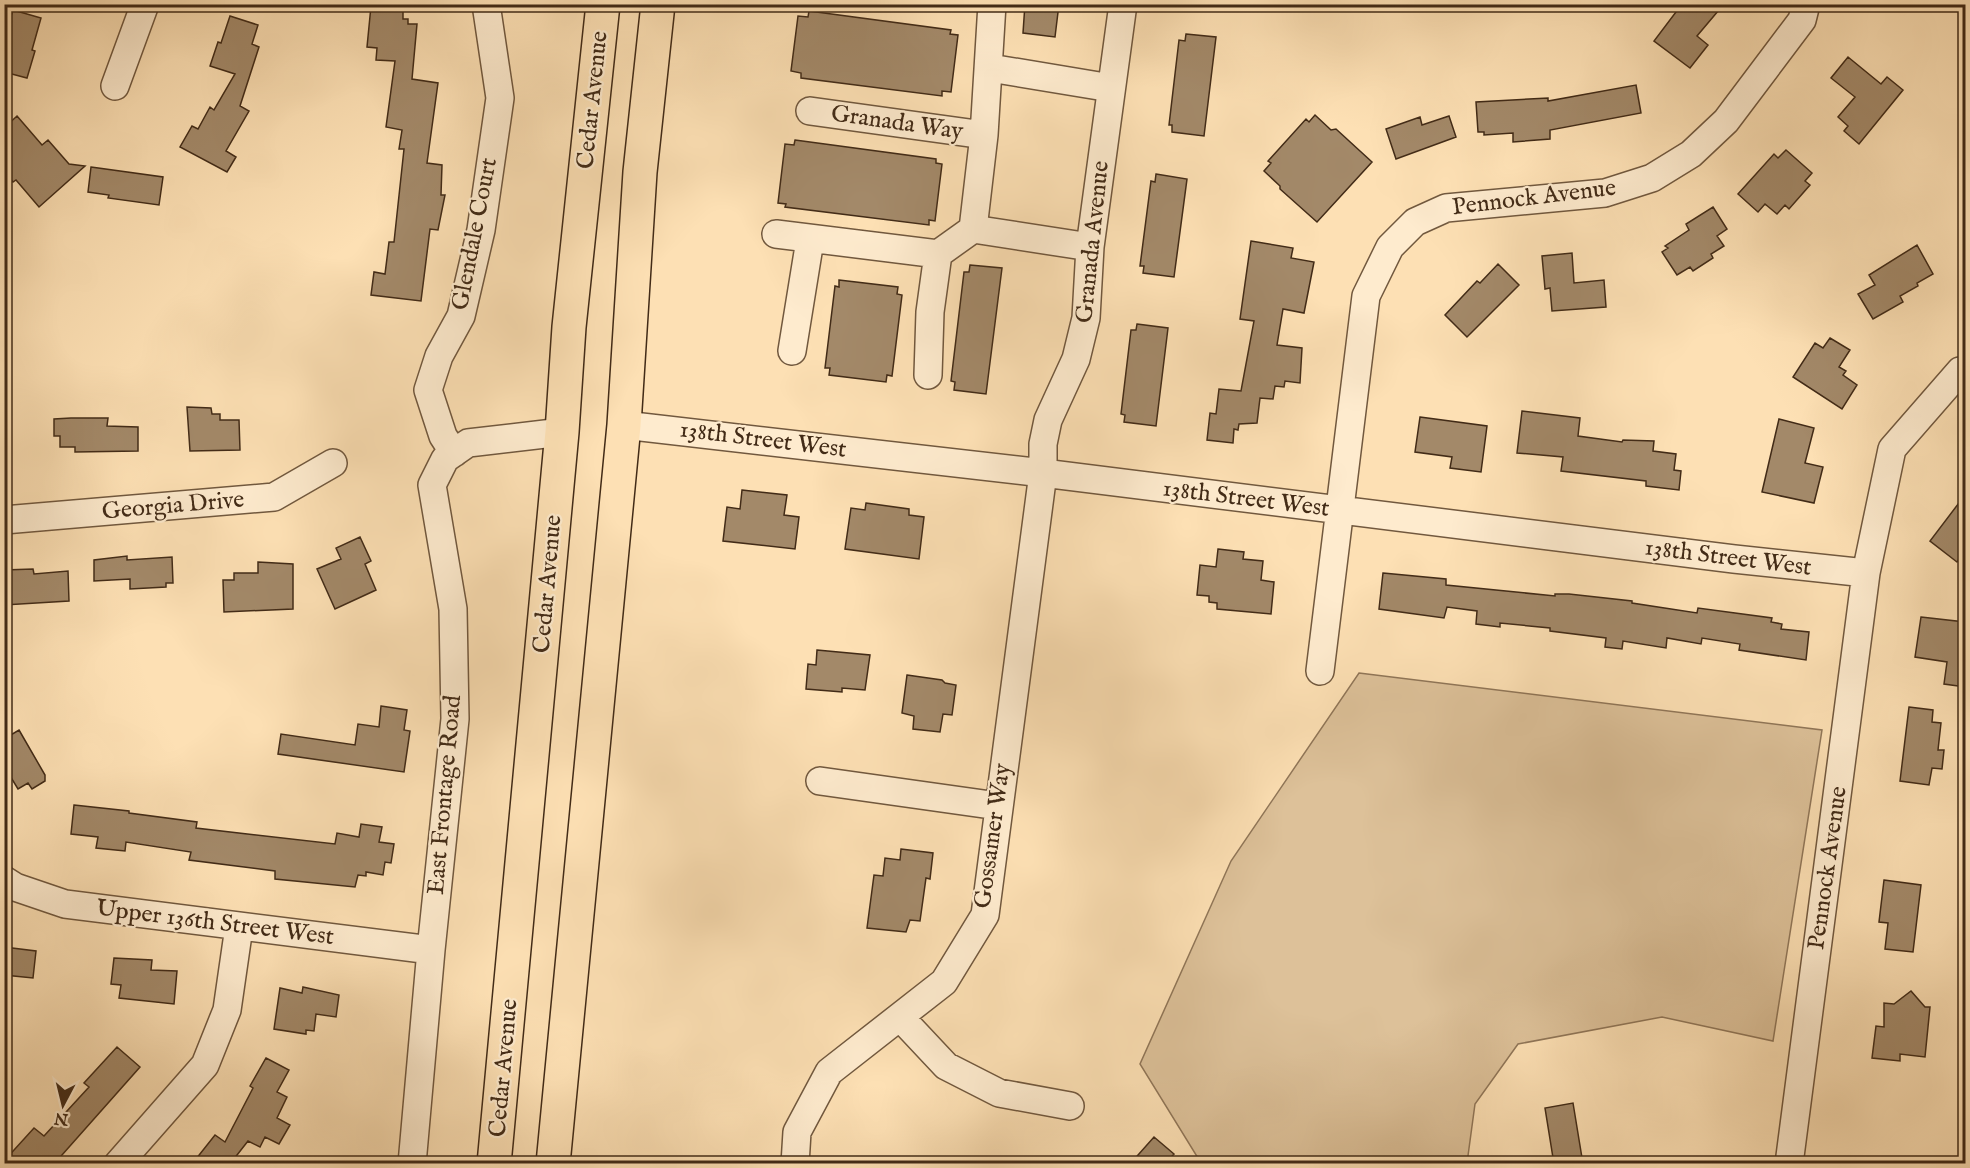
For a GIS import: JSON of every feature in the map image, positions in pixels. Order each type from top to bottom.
[{"type":"highway","name":"Cedar Avenue","points":[[494,1164],[562,432],[569,327],[603,4]]},
{"type":"highway","points":[[553,1164],[624,425],[640,172],[658,4]]},
{"type":"street","points":[[116,86],[145,4]]},
{"type":"street","name":"Glendale Court","points":[[461,448],[443,436],[428,390],[440,356],[461,316],[481,230],[500,98],[486,4]]},
{"type":"street","name":"Granada Avenue","points":[[1043,473],[1043,444],[1048,420],[1069,378],[1082,339],[1086,318],[1090,247],[1123,4]]},
{"type":"street","name":"Pennock Avenue","points":[[1320,671],[1366,296],[1390,247],[1415,222],[1446,208],[1605,193],[1652,178],[1691,154],[1726,121],[1802,20],[1806,4]]},
{"type":"street","name":"Granada Way","points":[[973,229],[990,68],[990,5]]},
{"type":"street","points":[[990,68],[1112,88]]},
{"type":"street","name":"Granada Way","points":[[810,111],[984,135]]},
{"type":"street","points":[[776,234],[938,254],[973,229],[1090,247]]},
{"type":"street","points":[[792,351],[810,240]]},
{"type":"street","points":[[928,375],[930,312],[938,254]]},
{"type":"street","name":"Pennock Avenue","points":[[1789,1164],[1866,573],[1892,449],[1960,372]]},
{"type":"street","name":"138th Street West","points":[[624,425],[1043,473],[1734,559],[1866,573]]},
{"type":"street","points":[[461,448],[562,432]]},
{"type":"street","name":"East Frontage Road","points":[[412,1164],[431,950],[456,719],[453,609],[432,485],[445,459],[461,448]]},
{"type":"street","name":"Georgia Drive","points":[[4,520],[37,519],[274,497],[333,463]]},
{"type":"street","name":"Gossamer Way","points":[[795,1164],[797,1132],[829,1072],[944,982],[985,915],[1043,473]]},
{"type":"street","points":[[820,781],[998,806]]},
{"type":"street","name":"Upper 136th Street West","points":[[4,880],[15,887],[64,904],[431,950]]},
{"type":"street","points":[[118,1164],[205,1065],[227,1010],[239,927]]},
{"type":"street","points":[[900,1017],[946,1066],[999,1093],[1070,1106]]},
{"type":"shaded area","points":[[1359,673],[1822,730],[1773,1041],[1662,1017],[1518,1044],[1475,1104],[1467,1163],[1295,1164],[1286,1158],[1256,1163],[1201,1163],[1140,1064],[1231,861]]},
{"type":"building","points":[[1025,4],[1059,4],[1055,37],[1023,33]]},
{"type":"building","points":[[1682,4],[1724,4],[1697,36],[1708,45],[1690,68],[1654,41]]},
{"type":"building","points":[[371,6],[403,9],[403,19],[408,19],[408,24],[417,24],[412,79],[438,83],[427,163],[442,165],[441,195],[445,195],[438,230],[430,229],[421,301],[371,295],[374,272],[385,274],[389,242],[394,242],[404,149],[399,149],[402,130],[386,127],[395,61],[376,60],[377,48],[367,47]]},
{"type":"building","points":[[13,10],[41,18],[27,78],[4,72],[4,38]]},
{"type":"building","points":[[809,11],[951,30],[950,34],[958,35],[951,92],[942,91],[942,96],[801,78],[801,73],[791,71],[798,16],[808,17]]},
{"type":"building","points":[[230,16],[258,25],[252,44],[259,47],[240,106],[249,111],[226,151],[236,157],[227,172],[180,147],[192,126],[198,129],[210,107],[214,110],[235,74],[210,66]]},
{"type":"building","points":[[1186,34],[1216,37],[1204,136],[1172,132],[1172,125],[1169,125],[1179,40],[1185,41]]},
{"type":"building","points":[[1848,57],[1881,84],[1887,77],[1903,90],[1859,144],[1844,131],[1848,126],[1838,117],[1855,97],[1831,78]]},
{"type":"building","points":[[1636,85],[1641,113],[1550,130],[1550,139],[1513,142],[1513,133],[1484,135],[1484,132],[1478,132],[1476,102],[1548,98],[1548,101]]},
{"type":"building","points":[[1315,115],[1331,130],[1336,129],[1372,162],[1317,222],[1280,189],[1280,186],[1264,171],[1271,163],[1268,161],[1306,119],[1309,122]]},
{"type":"building","points":[[17,116],[42,145],[48,140],[69,164],[85,166],[39,207],[16,180],[13,182],[4,172],[4,128]]},
{"type":"building","points":[[1449,116],[1456,137],[1396,159],[1386,129],[1420,117],[1422,125]]},
{"type":"building","points":[[795,140],[936,159],[936,163],[942,164],[935,221],[929,220],[929,225],[785,207],[786,204],[778,203],[785,144],[794,145]]},
{"type":"building","points":[[1786,150],[1812,173],[1805,181],[1810,185],[1789,209],[1785,205],[1777,214],[1765,204],[1758,212],[1738,194],[1774,154],[1778,158]]},
{"type":"building","points":[[91,167],[163,177],[159,205],[108,198],[109,195],[88,192]]},
{"type":"building","points":[[1156,174],[1187,179],[1174,277],[1143,273],[1144,266],[1140,266],[1151,181],[1155,182]]},
{"type":"building","points":[[1713,207],[1727,229],[1717,236],[1724,246],[1711,254],[1713,258],[1693,271],[1690,267],[1677,275],[1662,252],[1668,248],[1665,246],[1689,230],[1686,224]]},
{"type":"building","points":[[1251,241],[1293,248],[1291,258],[1314,262],[1304,313],[1283,309],[1277,345],[1302,348],[1300,383],[1285,381],[1284,387],[1275,386],[1273,399],[1260,398],[1257,423],[1239,424],[1238,430],[1234,429],[1233,443],[1207,440],[1210,413],[1216,414],[1219,389],[1241,391],[1254,321],[1240,319]]},
{"type":"building","points":[[1917,245],[1933,274],[1900,296],[1903,302],[1873,319],[1858,294],[1875,285],[1869,275]]},
{"type":"building","points":[[1572,253],[1574,283],[1604,280],[1606,307],[1552,311],[1550,288],[1545,289],[1542,256]]},
{"type":"building","points":[[1498,264],[1519,285],[1467,337],[1445,315],[1477,281],[1480,283]]},
{"type":"building","points":[[970,265],[1002,268],[986,394],[954,390],[955,382],[951,381],[964,272],[969,272]]},
{"type":"building","points":[[839,280],[898,287],[897,294],[902,295],[892,376],[887,375],[886,382],[829,375],[830,368],[825,368],[835,286],[839,287]]},
{"type":"building","points":[[1137,324],[1168,328],[1156,426],[1124,422],[1125,415],[1121,414],[1131,330],[1136,330]]},
{"type":"building","points":[[1830,338],[1850,350],[1839,367],[1846,371],[1843,375],[1857,385],[1842,409],[1793,377],[1815,343],[1823,348]]},
{"type":"building","points":[[187,407],[211,408],[212,414],[220,414],[220,420],[239,420],[240,450],[190,451]]},
{"type":"building","points":[[1522,411],[1580,418],[1578,436],[1622,442],[1623,440],[1654,441],[1653,451],[1676,454],[1674,470],[1681,471],[1679,490],[1646,486],[1646,481],[1561,471],[1563,457],[1517,453]]},
{"type":"building","points":[[1420,417],[1487,426],[1481,472],[1450,468],[1452,457],[1415,452]]},
{"type":"building","points":[[108,418],[107,426],[138,427],[138,451],[75,452],[75,447],[60,447],[60,436],[54,436],[54,419]]},
{"type":"building","points":[[1779,419],[1814,428],[1805,463],[1823,467],[1814,503],[1762,492]]},
{"type":"building","points":[[742,490],[787,495],[784,515],[799,517],[795,549],[723,541],[727,507],[740,509]]},
{"type":"building","points":[[1965,495],[1965,551],[1957,562],[1930,541]]},
{"type":"building","points":[[866,503],[909,509],[909,515],[924,517],[919,559],[845,549],[851,508],[865,510]]},
{"type":"building","points":[[360,537],[371,561],[365,564],[376,590],[335,609],[317,569],[341,559],[336,548]]},
{"type":"building","points":[[1218,549],[1244,552],[1243,559],[1263,561],[1261,580],[1274,582],[1271,614],[1217,609],[1217,603],[1209,602],[1209,596],[1197,595],[1200,565],[1216,567]]},
{"type":"building","points":[[127,556],[127,560],[172,557],[173,583],[166,583],[166,587],[130,589],[130,579],[94,581],[94,560]]},
{"type":"building","points":[[258,562],[293,564],[293,609],[224,612],[223,580],[234,580],[234,573],[258,573]]},
{"type":"building","points":[[33,569],[34,574],[68,571],[69,601],[4,605],[4,570]]},
{"type":"building","points":[[1383,573],[1446,579],[1446,585],[1555,596],[1555,594],[1569,594],[1632,601],[1632,603],[1697,613],[1698,608],[1772,618],[1771,622],[1782,624],[1781,629],[1809,632],[1806,660],[1739,650],[1740,644],[1702,638],[1701,644],[1667,638],[1666,648],[1623,641],[1622,649],[1605,647],[1606,638],[1550,631],[1550,628],[1500,623],[1500,627],[1476,624],[1477,611],[1447,607],[1444,618],[1379,609]]},
{"type":"building","points":[[1921,617],[1965,622],[1965,687],[1944,684],[1947,662],[1915,657]]},
{"type":"building","points":[[817,650],[870,655],[865,690],[842,688],[842,692],[806,689],[808,664],[816,665]]},
{"type":"building","points":[[907,675],[942,680],[945,683],[956,685],[952,715],[943,714],[940,732],[913,729],[914,716],[902,713]]},
{"type":"building","points":[[381,706],[407,710],[404,730],[410,731],[404,772],[278,754],[281,734],[355,745],[358,724],[379,727]]},
{"type":"building","points":[[1909,707],[1933,710],[1932,722],[1941,723],[1938,750],[1944,750],[1942,769],[1932,768],[1929,785],[1900,781]]},
{"type":"building","points":[[19,730],[45,775],[45,781],[32,789],[28,783],[18,789],[4,766],[4,739]]},
{"type":"building","points":[[74,805],[197,822],[196,828],[335,844],[337,833],[359,837],[361,824],[382,827],[379,842],[394,844],[391,863],[385,862],[383,875],[366,872],[366,876],[358,875],[355,887],[275,879],[275,871],[189,860],[191,852],[126,842],[125,851],[96,848],[98,837],[71,834]]},
{"type":"building","points":[[901,849],[933,853],[930,879],[926,878],[920,921],[910,920],[906,932],[867,928],[874,875],[883,876],[885,858],[900,860]]},
{"type":"building","points":[[1884,880],[1921,885],[1913,952],[1885,949],[1888,923],[1879,922]]},
{"type":"building","points":[[4,947],[36,951],[33,978],[4,975]]},
{"type":"building","points":[[114,958],[152,960],[151,970],[177,971],[174,1004],[119,998],[121,985],[111,984]]},
{"type":"building","points":[[303,987],[339,995],[336,1017],[316,1014],[314,1031],[306,1030],[306,1034],[274,1029],[280,988],[302,993]]},
{"type":"building","points":[[1911,991],[1925,1007],[1930,1007],[1925,1057],[1900,1054],[1900,1061],[1872,1058],[1876,1026],[1884,1027],[1884,1003],[1894,1004]]},
{"type":"building","points":[[117,1047],[140,1067],[54,1164],[4,1164],[4,1161],[34,1128],[44,1136],[89,1087],[84,1083]]},
{"type":"building","points":[[266,1058],[289,1070],[277,1092],[287,1097],[277,1118],[290,1125],[279,1144],[265,1137],[260,1147],[248,1141],[230,1164],[192,1164],[215,1135],[225,1142],[253,1088],[250,1086]]},
{"type":"building","points":[[1573,1103],[1583,1164],[1554,1164],[1545,1108]]},
{"type":"building","points":[[1154,1137],[1174,1154],[1165,1164],[1130,1164]]}]
